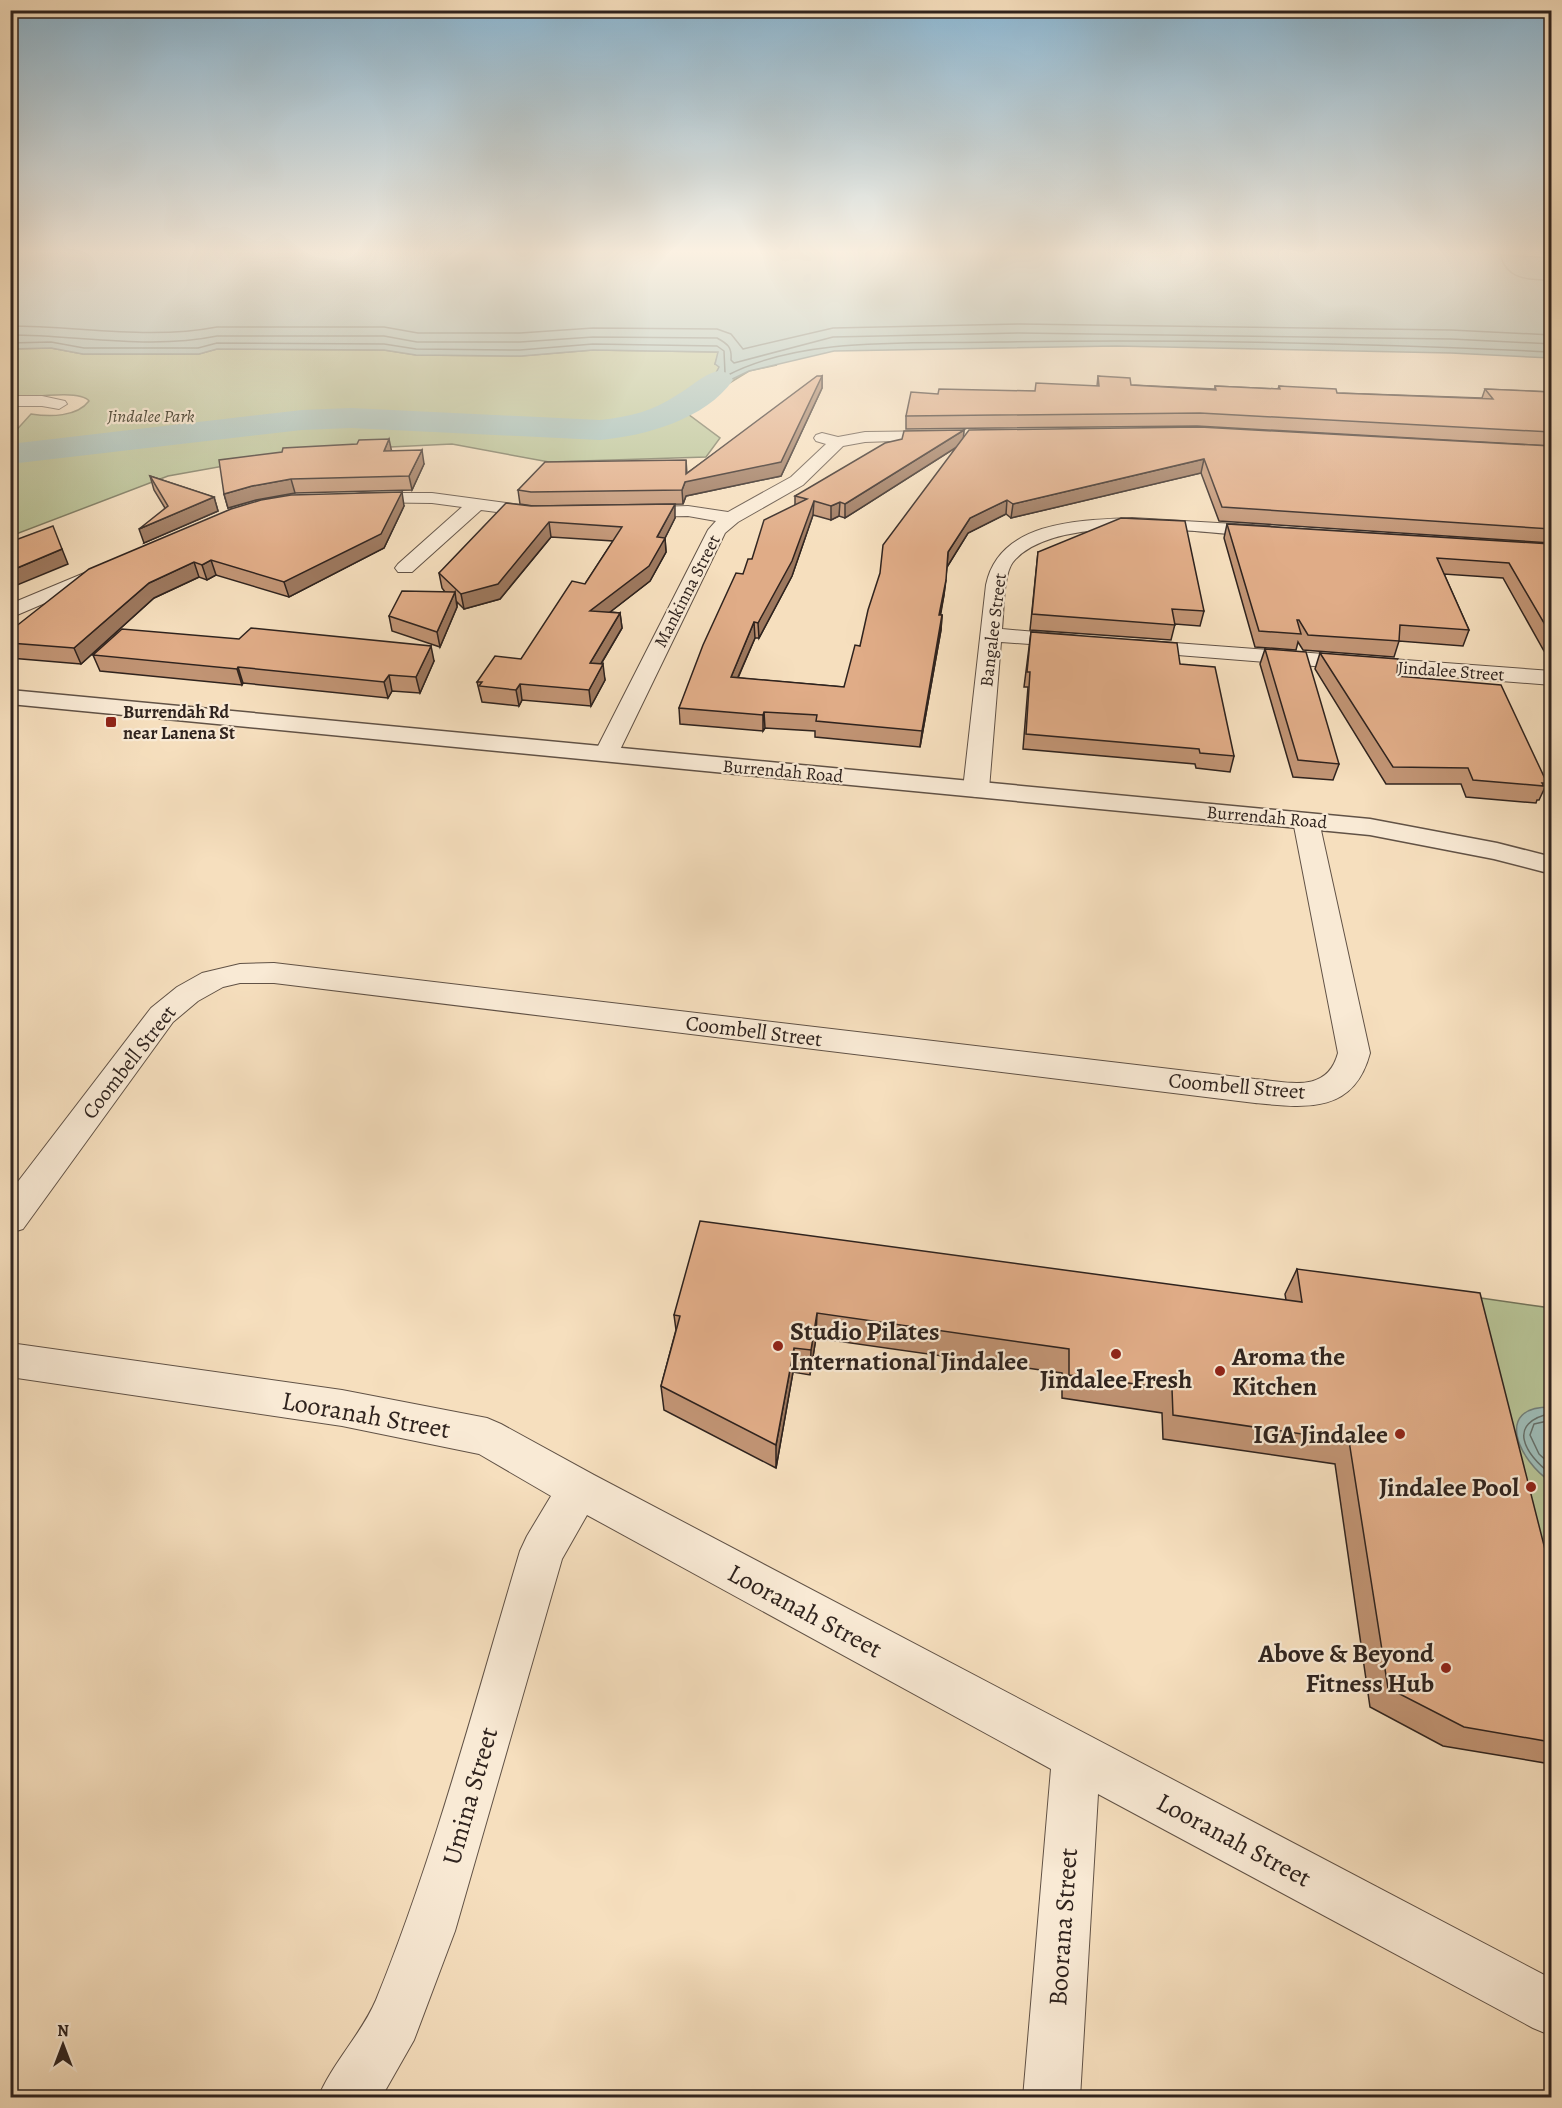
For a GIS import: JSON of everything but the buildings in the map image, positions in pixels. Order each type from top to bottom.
[{"type":"street","points":[[10,401],[42,401],[59,404]]},
{"type":"street","name":"Mankinna Street","points":[[606,754],[722,525],[797,481],[830,440],[963,435]]},
{"type":"street","points":[[348,499],[432,498],[533,513],[564,513]]},
{"type":"street","points":[[405,568],[477,504]]},
{"type":"street","points":[[620,512],[688,511],[731,519]]},
{"type":"street","name":"Bangalee Street","points":[[976,789],[996,585],[1003,562],[1021,546],[1052,532],[1091,525],[1131,524],[1293,534]]},
{"type":"street","points":[[10,612],[122,562]]},
{"type":"street","points":[[991,635],[1086,642]]},
{"type":"street","name":"Jindalee Street","points":[[1110,644],[1551,678]]},
{"type":"street","name":"Burrendah Road","points":[[10,697],[1370,827],[1497,851],[1551,866]]},
{"type":"street","name":"Coombell Street","points":[[10,1219],[162,1015],[183,995],[208,980],[237,972],[285,974],[1255,1091],[1297,1095],[1327,1091],[1347,1076],[1352,1064],[1353,1053],[1306,821]]},
{"type":"street","points":[[1370,827],[1469,832],[1512,837],[1551,846]]},
{"type":"street","name":"Looranah Street","points":[[10,1360],[342,1408],[488,1437],[579,1489],[1551,2009]]},
{"type":"street","name":"Umina Street","points":[[346,2097],[360,2080],[395,2021],[429,1930],[457,1843],[542,1551],[579,1489]]},
{"type":"street","name":"Boorana Street","points":[[1051,2097],[1076,1756]]},
{"type":"green space","name":"Jindalee Park","points":[[11,351],[199,354],[208,351],[393,351],[416,355],[521,356],[577,351],[719,352],[715,364],[777,365],[749,371],[684,411],[720,438],[706,457],[549,462],[452,444],[307,451],[168,476],[11,536],[11,436],[31,414],[63,415],[78,410],[89,401],[75,395],[11,398]]},
{"type":"green space","name":"Jindalee Pool","points":[[1467,1296],[1551,1308],[1551,1666]]},
{"type":"water","points":[[69,351],[208,351],[199,354],[83,354]]},
{"type":"water","points":[[393,351],[577,351],[521,356],[416,355]]},
{"type":"water","points":[[679,351],[832,351],[749,371],[716,387],[684,412],[642,425],[685,401],[706,385],[719,367],[715,364],[718,352]]},
{"type":"water","points":[[1373,351],[1551,351],[1551,358]]},
{"type":"water","points":[[1552,1407],[1551,1482],[1529,1461],[1517,1436],[1517,1425],[1522,1415],[1533,1409]]},
{"type":"waterway","points":[[10,454],[302,420],[351,418],[600,430],[634,425],[663,416],[690,401],[718,380]]},
{"type":"place","name":"Burrendah Rd near Lanena St","points":[[111,722]]},
{"type":"place","name":"Studio Pilates International Jindalee","points":[[778,1346]]},
{"type":"place","name":"Jindalee Fresh","points":[[1116,1354]]},
{"type":"place","name":"Aroma the Kitchen","points":[[1220,1371]]},
{"type":"place","name":"IGA Jindalee","points":[[1400,1434]]},
{"type":"place","name":"Jindalee Pool","points":[[1531,1487]]},
{"type":"place","name":"Above & Beyond Fitness Hub","points":[[1446,1668]]}]
